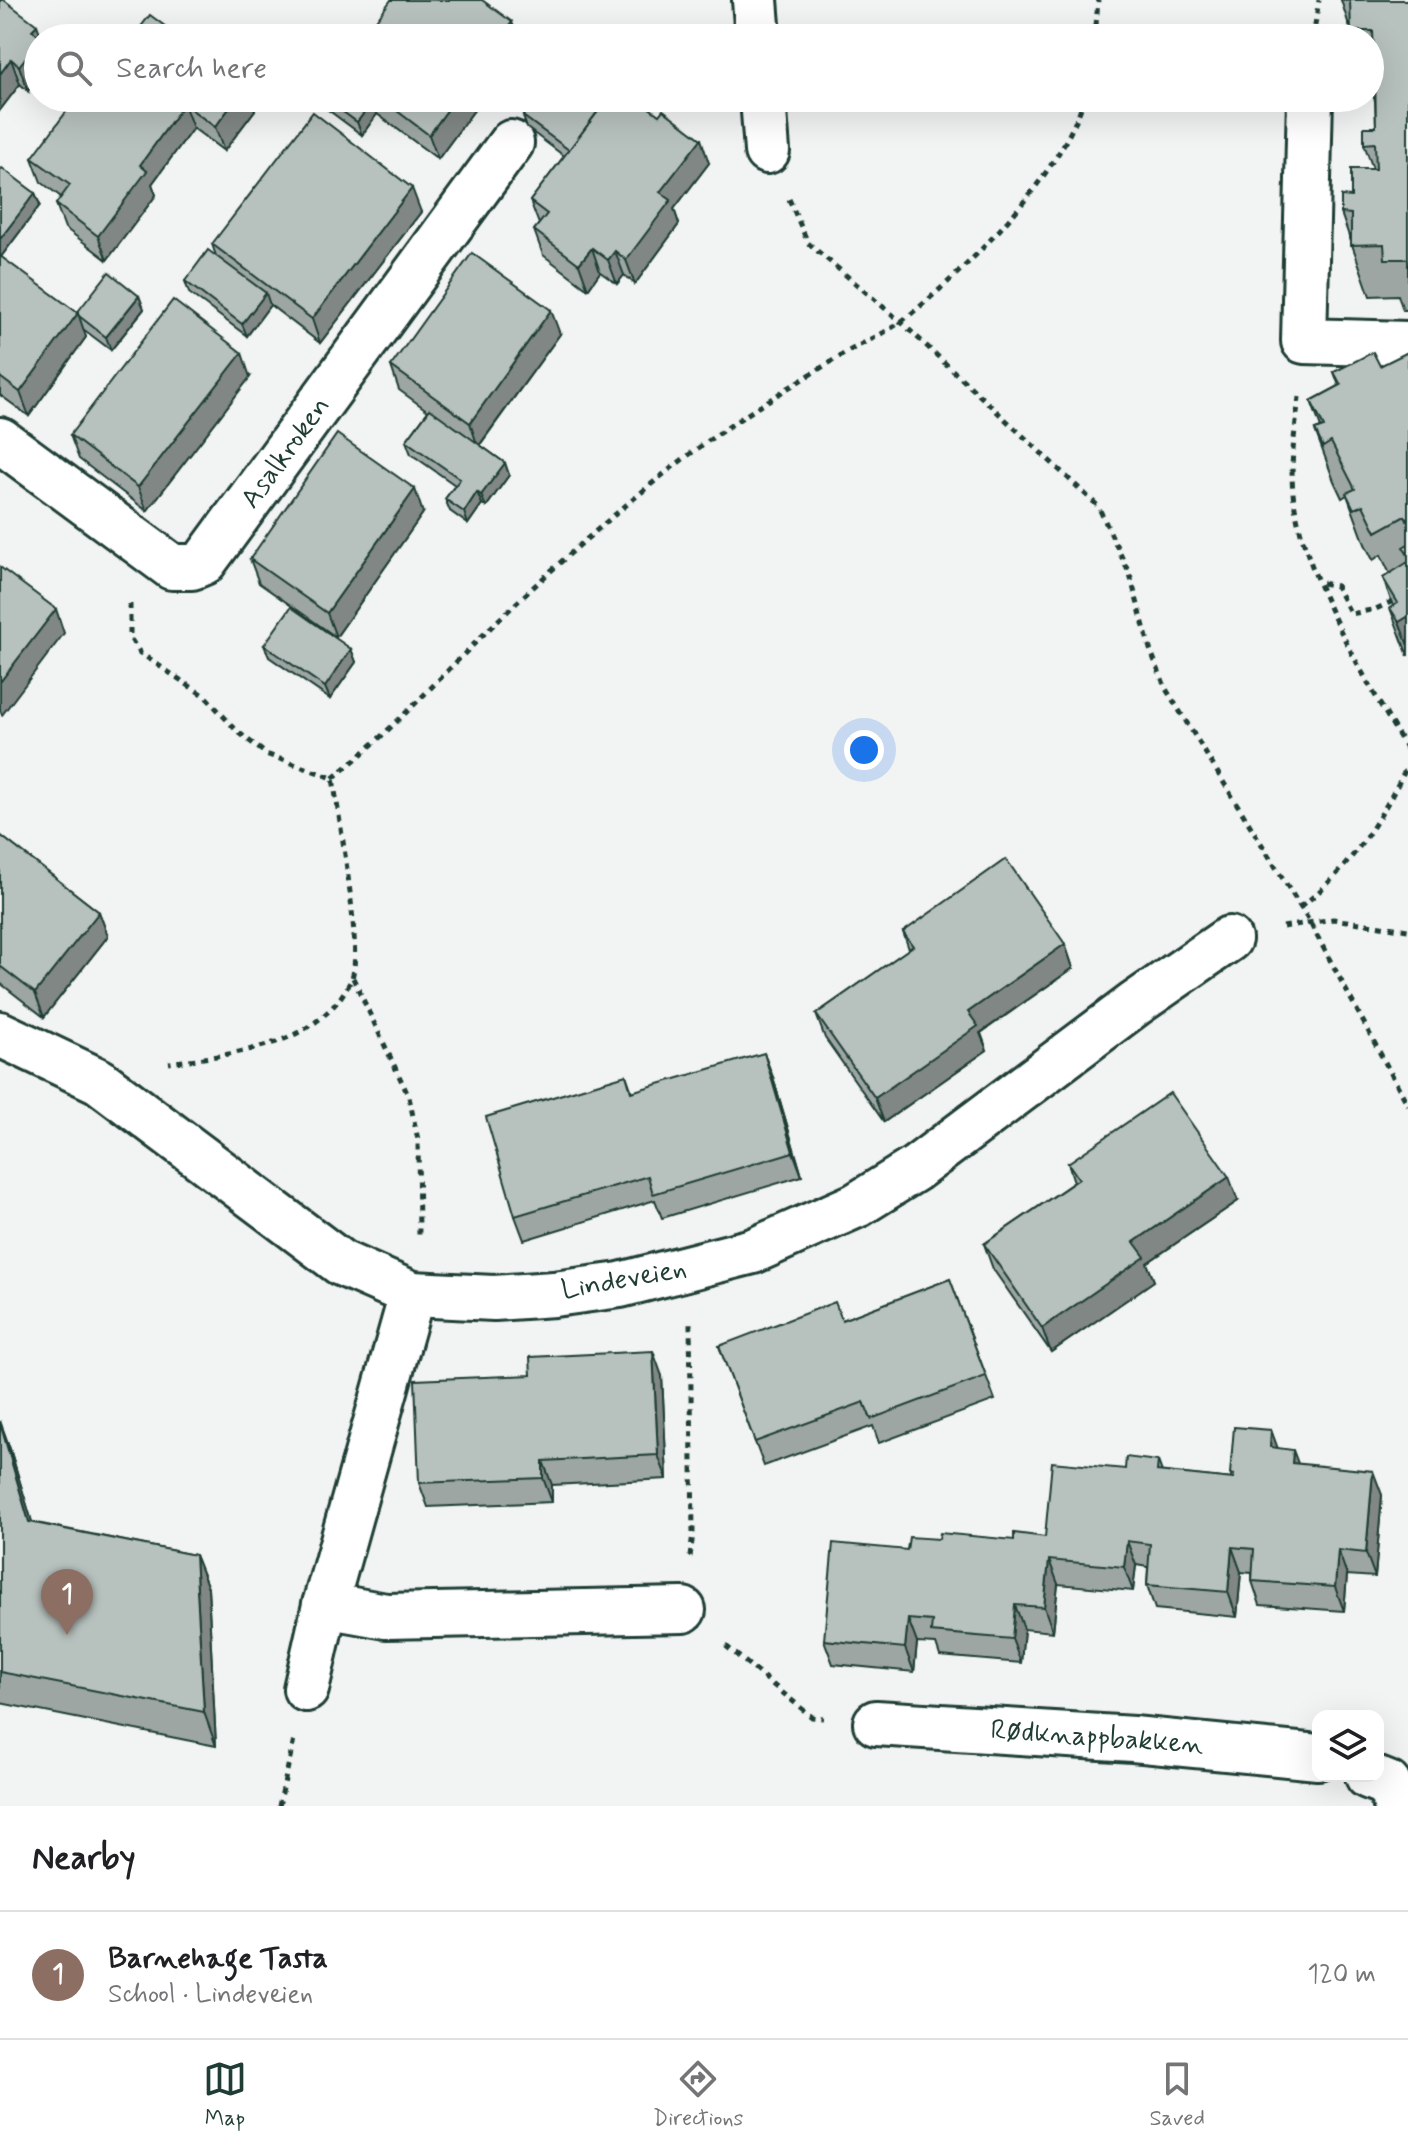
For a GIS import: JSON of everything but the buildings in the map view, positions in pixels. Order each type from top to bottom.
[{"type":"street","points":[[755,0],[757,24]]},
{"type":"street","points":[[764,112],[767,151]]},
{"type":"street","points":[[1310,112],[1304,341],[1408,344]]},
{"type":"street","name":"Asalkroken","points":[[0,440],[142,545],[180,568],[204,562],[511,143]]},
{"type":"street","name":"Lindeveien","points":[[0,1034],[99,1081],[341,1263],[412,1294],[494,1298],[554,1294],[685,1271],[753,1251],[857,1205],[915,1169],[1135,1004],[1229,939]]},
{"type":"street","points":[[306,1689],[325,1605],[412,1294]]},
{"type":"street","points":[[325,1605],[386,1616],[683,1610]]},
{"type":"street","name":"Rødknappbakken","points":[[876,1723],[1133,1739],[1312,1756]]},
{"type":"street","points":[[1383,1782],[1388,1784],[1397,1806]]},
{"type":"path","points":[[1096,24],[1098,0]]},
{"type":"path","points":[[1315,24],[1319,0]]},
{"type":"path","points":[[333,778],[375,745],[485,633],[650,485],[717,436],[840,356],[901,322],[1010,217],[1042,179],[1064,146],[1078,112]]},
{"type":"path","points":[[767,151],[808,243],[901,322],[1098,506],[1130,575],[1166,689],[1309,921],[1408,1105]]},
{"type":"path","points":[[1304,341],[1292,476],[1301,532],[1321,583],[1376,699],[1408,751]]},
{"type":"path","points":[[142,545],[129,628],[140,653],[206,697],[237,731],[266,754],[333,778]]},
{"type":"path","points":[[1321,583],[1336,586],[1351,614],[1376,609],[1408,594]]},
{"type":"path","points":[[1300,907],[1338,874],[1362,845],[1408,765]]},
{"type":"path","points":[[333,778],[348,875],[353,978],[409,1097],[418,1140],[420,1231]]},
{"type":"path","points":[[1309,921],[1357,921],[1408,930]]},
{"type":"path","points":[[99,1081],[121,1072],[280,1041],[308,1028],[328,1011],[353,978]]},
{"type":"path","points":[[685,1271],[690,1300],[693,1533]]},
{"type":"path","points":[[683,1610],[812,1717],[876,1723]]},
{"type":"path","points":[[279,1806],[306,1689]]},
{"type":"place","name":"Barnehage Tasta","points":[[67,1635]]}]
